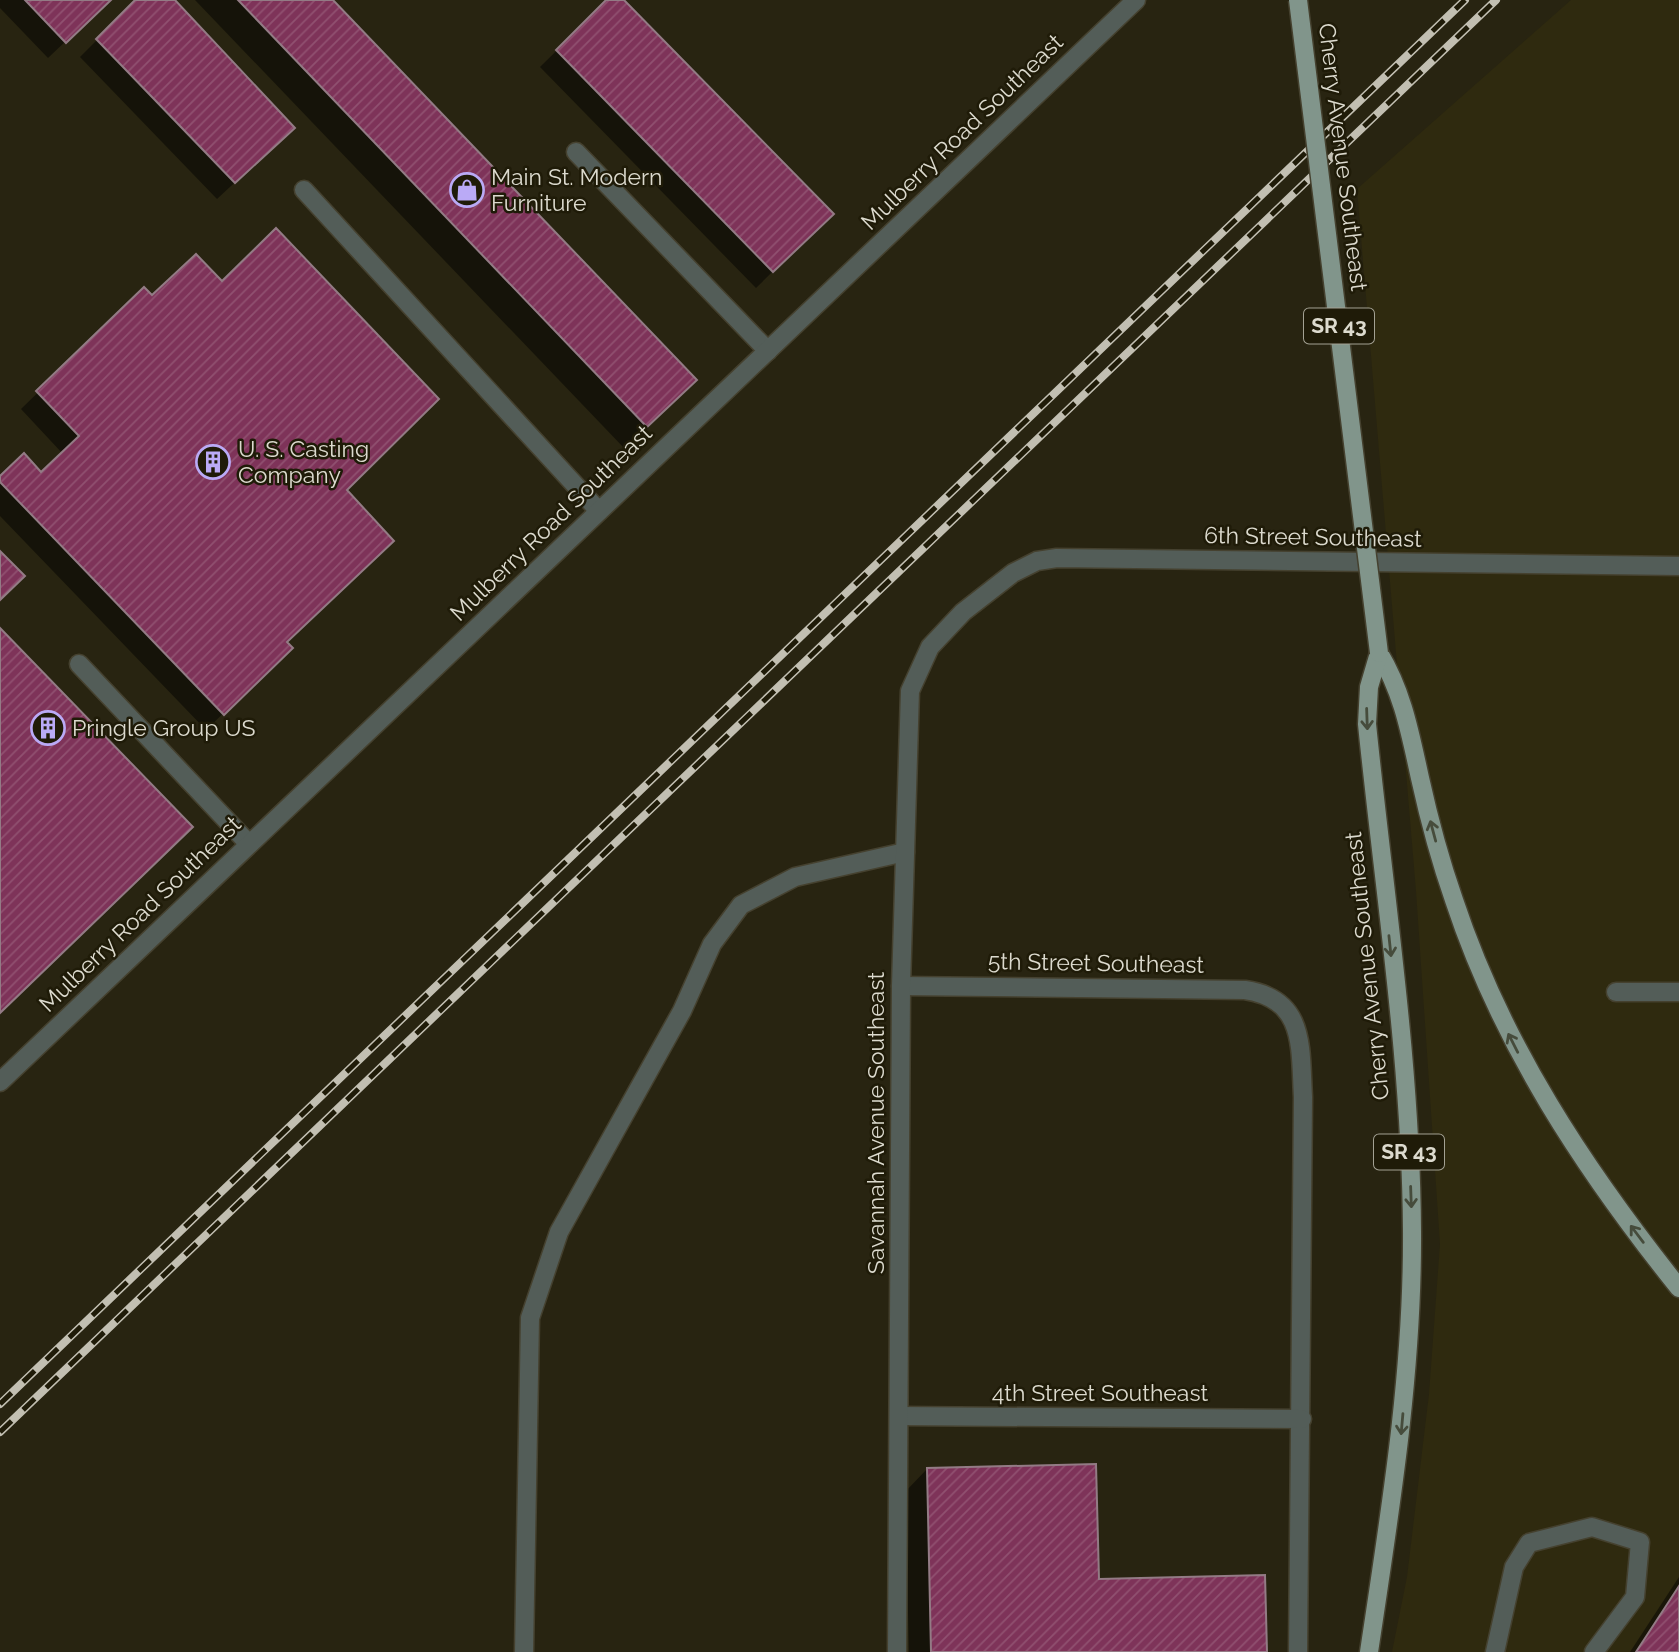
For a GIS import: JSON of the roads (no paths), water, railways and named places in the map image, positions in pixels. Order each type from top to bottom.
[{"type":"main road","name":"Cherry Avenue Southeast","points":[[1298,0],[1379,653],[1368,696],[1367,724],[1400,1033],[1412,1232],[1407,1366],[1399,1455],[1369,1652]]},
{"type":"main road","name":"Cherry Avenue Southeast","points":[[1379,653],[1393,676],[1409,721],[1428,811],[1452,896],[1504,1025],[1568,1138],[1609,1198],[1679,1288]]},
{"type":"street","name":"Mulberry Road Southeast","points":[[0,1082],[1136,0]]},
{"type":"street","points":[[576,152],[768,351]]},
{"type":"street","points":[[304,190],[600,512]]},
{"type":"street","name":"6th Street Southeast","points":[[963,612],[1013,573],[1037,561],[1057,558],[1679,566]]},
{"type":"street","name":"Savannah Avenue Southeast","points":[[897,1652],[901,986],[910,691],[930,647],[963,612]]},
{"type":"street","points":[[79,664],[249,844]]},
{"type":"street","points":[[524,1652],[530,1318],[559,1232],[682,1011],[712,944],[741,905],[795,877],[905,852]]},
{"type":"street","name":"5th Street Southeast","points":[[901,986],[1245,990],[1269,995],[1286,1007],[1297,1032],[1303,1097],[1302,1419]]},
{"type":"street","points":[[1616,992],[1679,992]]},
{"type":"street","name":"4th Street Southeast","points":[[899,1416],[1302,1419]]},
{"type":"street","points":[[1298,1652],[1302,1419]]},
{"type":"street","points":[[1494,1652],[1514,1567],[1529,1542],[1592,1527],[1640,1542],[1635,1597],[1594,1652]]},
{"type":"railway","points":[[0,1404],[1465,0]]},
{"type":"railway","points":[[0,1432],[1496,0]]},
{"type":"place","name":"Main St. Modern Furniture","points":[[467,190]]},
{"type":"place","name":"U. S. Casting Company","points":[[213,462]]},
{"type":"place","name":"Pringle Group US","points":[[48,728]]}]
